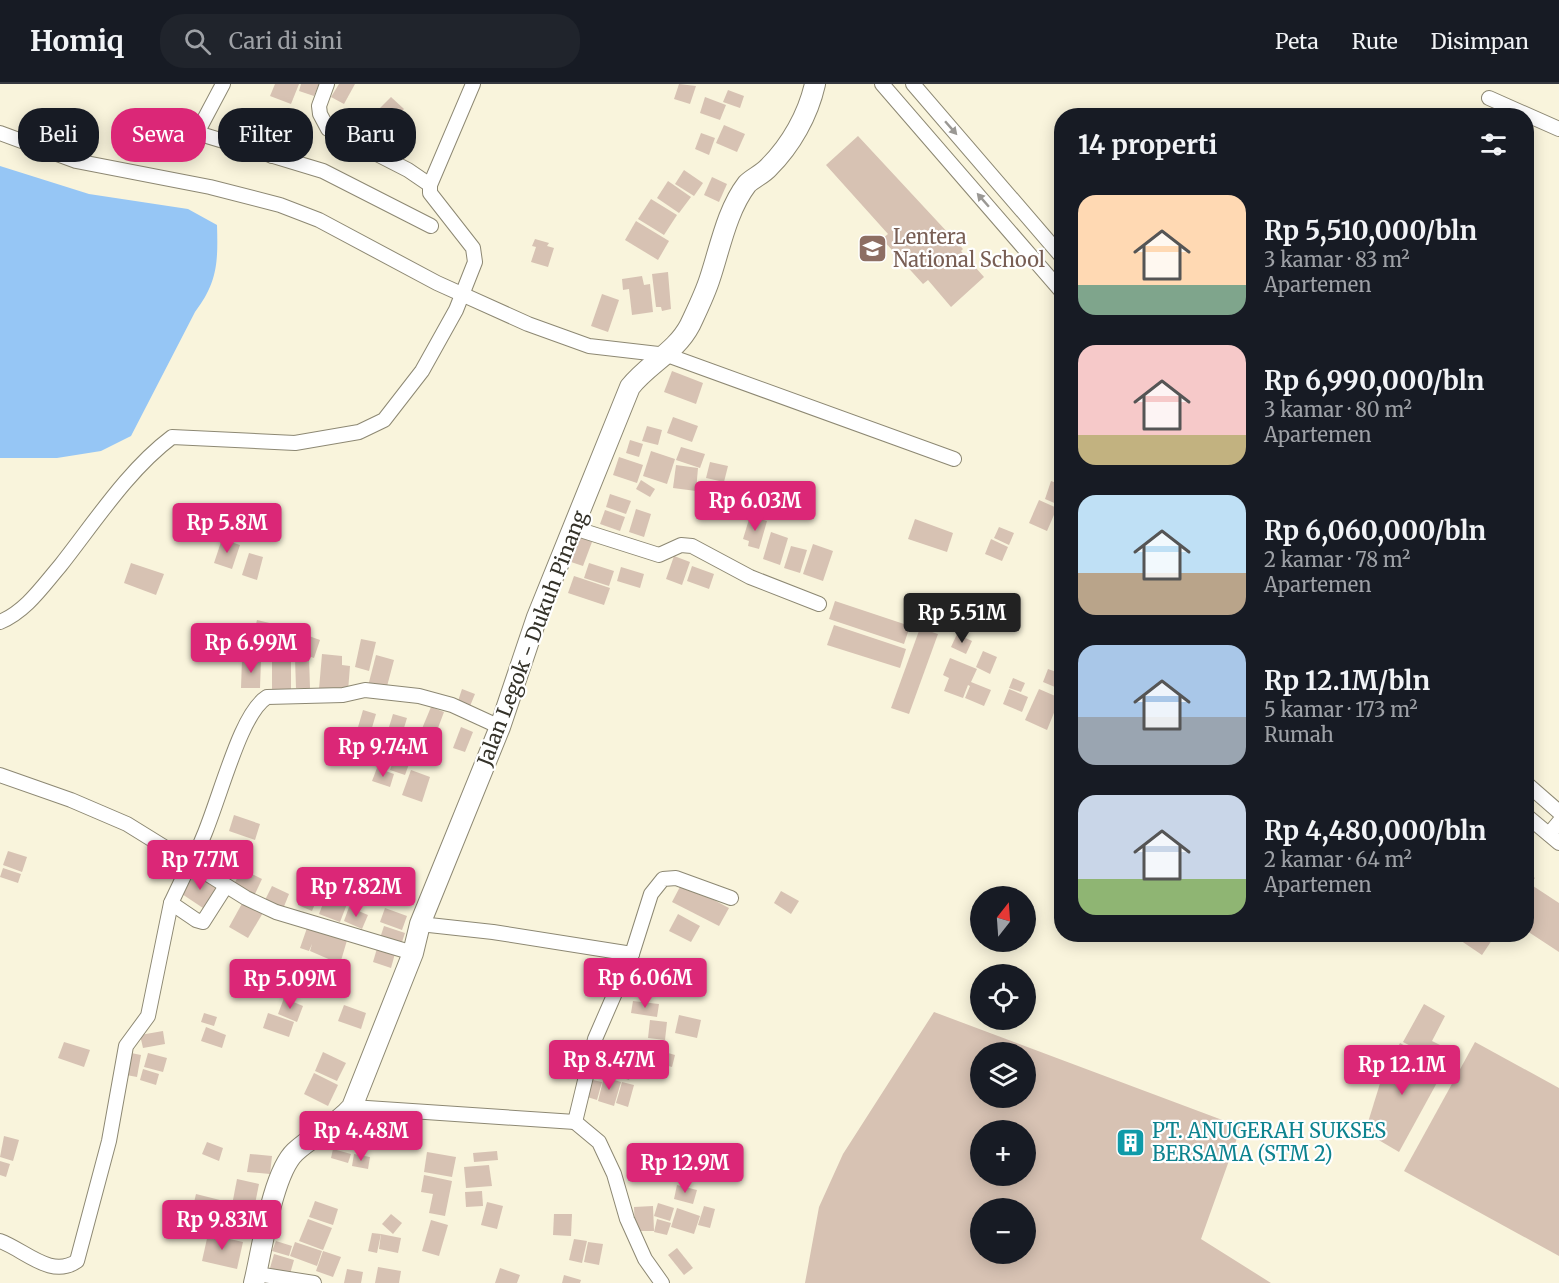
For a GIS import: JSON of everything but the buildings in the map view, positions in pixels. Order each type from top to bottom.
[{"type":"street","points":[[218,139],[197,133],[223,84]]},
{"type":"street","points":[[327,84],[319,106],[320,114],[328,129],[408,170],[430,185]]},
{"type":"street","points":[[0,622],[32,600],[128,481],[159,446],[172,436],[295,443],[358,432],[384,420],[422,371],[463,295],[475,262],[473,248],[430,193],[430,185],[472,84]]},
{"type":"street","name":"Jalan Legok - Dukuh Pinang","points":[[255,1278],[272,1207],[286,1162],[312,1139],[341,1120],[352,1107],[413,953],[420,924],[500,727],[537,617],[630,387],[640,374],[666,355],[690,326],[709,282],[732,211],[747,184],[769,168],[799,128],[811,104],[815,84]]},
{"type":"street","points":[[882,84],[1054,283]]},
{"type":"street","points":[[913,84],[1054,248]]},
{"type":"street","points":[[1489,98],[1512,108]]},
{"type":"street","points":[[1534,118],[1559,129]]},
{"type":"street","points":[[0,133],[76,160],[210,187],[280,205],[319,220],[463,295],[590,346],[666,355],[954,459]]},
{"type":"street","points":[[292,162],[323,171],[431,226]]},
{"type":"street","points":[[574,528],[659,555],[681,545],[692,546],[750,577],[819,604]]},
{"type":"street","points":[[0,1240],[50,1268],[64,1268],[77,1261],[109,1141],[126,1046],[148,1016],[171,903],[198,851],[252,710],[267,697],[343,695],[365,690],[419,696],[452,705],[500,727]]},
{"type":"street","points":[[0,776],[71,800],[127,824],[226,886],[276,912],[413,953]]},
{"type":"street","points":[[1534,790],[1559,812]]},
{"type":"street","points":[[1534,811],[1544,799]]},
{"type":"street","points":[[1534,823],[1554,839],[1559,822]]},
{"type":"street","points":[[575,1122],[595,1039],[632,954],[651,894],[663,879],[676,878],[731,898]]},
{"type":"street","points":[[171,903],[196,920],[203,922],[226,886]]},
{"type":"street","points":[[420,924],[632,954]]},
{"type":"street","points":[[352,1107],[575,1122],[599,1142],[614,1174],[627,1219],[645,1259],[662,1283]]},
{"type":"street","points":[[255,1278],[314,1283]]},
{"type":"water","points":[[0,166],[89,194],[188,209],[217,225],[215,271],[203,301],[195,312],[131,436],[101,451],[57,458],[0,458]]},
{"type":"place","name":"Lentera National School","points":[[872,248]]},
{"type":"place","name":"PT. ANUGERAH SUKSES BERSAMA (STM 2)","points":[[1131,1142]]}]
